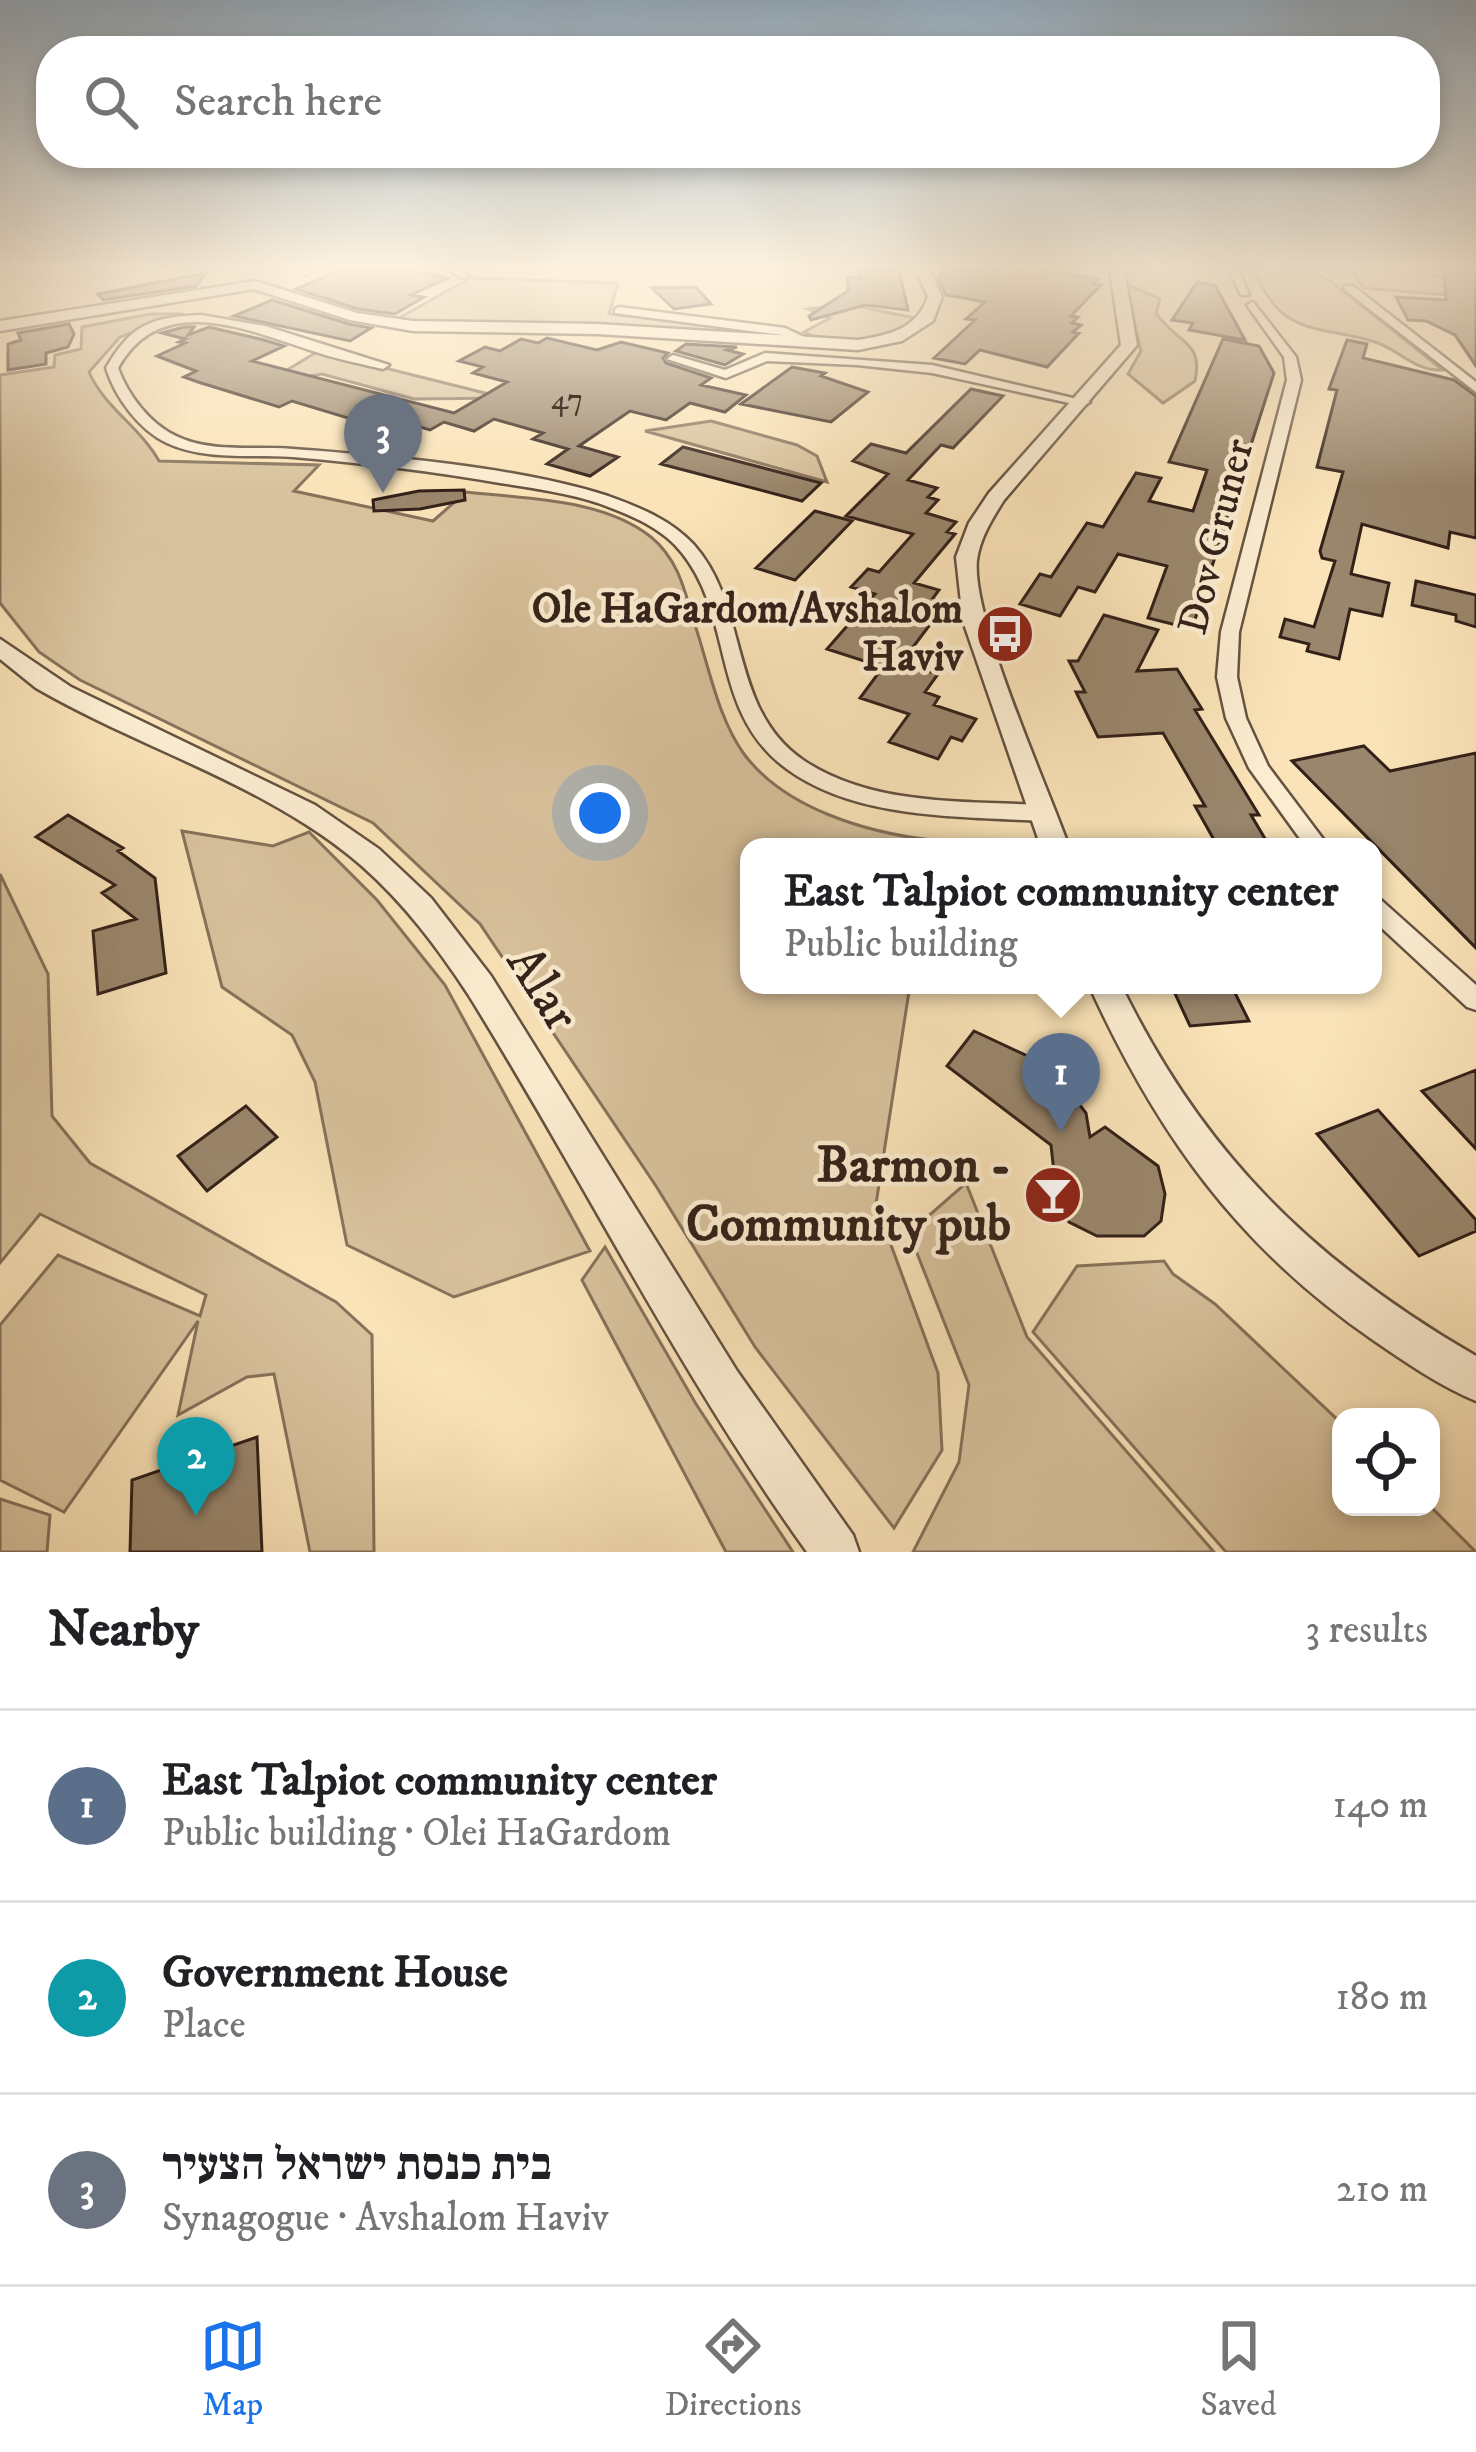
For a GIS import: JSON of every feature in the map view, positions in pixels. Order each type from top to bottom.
[{"type":"street","points":[[131,342],[122,348],[112,368],[123,393],[174,442],[303,454],[579,494],[658,521],[697,556],[752,716],[790,762],[829,782],[885,799],[1042,813]]},
{"type":"street","points":[[305,342],[383,365]]},
{"type":"street","points":[[804,342],[874,342]]},
{"type":"street","points":[[1051,838],[975,621],[966,583],[968,551],[1000,494],[1130,342]]},
{"type":"street","name":"Dov Gruner","points":[[1280,342],[1290,357],[1294,380],[1229,632],[1227,676],[1236,718],[1259,768],[1311,838]]},
{"type":"street","points":[[1418,342],[1476,388]]},
{"type":"street","points":[[673,359],[725,374],[765,357],[857,361],[932,369],[1083,402]]},
{"type":"street","name":"Alar","points":[[0,646],[51,686],[307,813],[350,841],[426,910],[458,949],[730,1404],[836,1552]]},
{"type":"street","points":[[1382,914],[1476,1000]]},
{"type":"street","points":[[1110,994],[1152,1082],[1191,1144],[1240,1205],[1305,1266],[1365,1311],[1476,1380]]},
{"type":"shaded area","points":[[81,342],[115,342],[89,372],[159,461],[319,465],[294,491],[433,521],[466,492],[562,502],[631,524],[661,546],[675,566],[727,725],[761,773],[829,815],[921,838],[740,838],[740,994],[909,994],[876,1204],[938,1373],[942,1450],[894,1528],[755,1347],[656,1186],[480,924],[373,823],[80,680],[39,652],[0,603],[0,375],[54,367],[55,355],[81,349]]},
{"type":"shaded area","points":[[1139,342],[1185,342],[1196,357],[1195,381],[1163,403],[1128,374],[1141,351]]},
{"type":"shaded area","points":[[1376,342],[1408,342],[1443,370],[1424,368]]},
{"type":"shaded area","points":[[315,353],[505,398],[414,399],[322,374],[298,378],[287,370]]},
{"type":"shaded area","points":[[711,421],[797,445],[817,456],[827,482],[645,431]]},
{"type":"shaded area","points":[[182,831],[273,846],[309,832],[377,900],[445,985],[590,1251],[454,1297],[347,1245],[315,1082],[292,1035],[222,987]]},
{"type":"shaded area","points":[[0,874],[48,974],[52,1116],[90,1163],[336,1302],[372,1335],[374,1552],[310,1552],[274,1374],[247,1377],[178,1415],[198,1321],[64,1512],[0,1480],[0,1325],[58,1255],[200,1316],[206,1295],[40,1214],[0,1263]]},
{"type":"shaded area","points":[[966,1183],[1027,1337],[1214,1552],[913,1552],[959,1462],[969,1385],[909,1233]]},
{"type":"shaded area","points":[[605,1247],[696,1404],[793,1552],[726,1552],[582,1280]]},
{"type":"shaded area","points":[[1164,1261],[1332,1414],[1332,1516],[1440,1516],[1476,1552],[1226,1552],[1033,1332],[1077,1266]]},
{"type":"shaded area","points":[[0,1499],[50,1515],[47,1552],[0,1552]]},
{"type":"building","points":[[70,342],[46,353],[46,364],[8,370],[8,344]]},
{"type":"building","points":[[272,342],[284,346],[252,361],[454,413],[507,382],[473,373],[483,367],[459,361],[485,347],[500,351],[515,342],[565,342],[597,350],[623,342],[668,353],[663,358],[666,363],[711,378],[701,385],[746,395],[725,412],[690,403],[666,420],[630,411],[579,446],[618,457],[590,476],[547,464],[568,449],[533,439],[543,433],[494,419],[474,431],[444,422],[430,430],[366,411],[351,419],[292,401],[279,407],[184,377],[196,371],[157,356],[185,343]]},
{"type":"building","points":[[951,342],[1070,342],[1047,367],[980,350],[965,364],[934,358]]},
{"type":"building","points":[[1221,342],[1259,346],[1274,373],[1192,629],[1148,618],[1167,566],[1118,554],[1095,592],[1078,587],[1060,616],[1020,604],[1040,574],[1051,577],[1087,523],[1103,527],[1136,473],[1161,478],[1149,501],[1193,511],[1207,470],[1169,462]]},
{"type":"building","points":[[1346,342],[1359,342],[1367,344],[1363,358],[1454,380],[1476,396],[1476,538],[1450,532],[1448,548],[1362,524],[1351,574],[1389,583],[1382,616],[1350,609],[1339,659],[1307,651],[1309,644],[1280,637],[1285,619],[1314,627],[1335,561],[1322,558],[1320,551],[1343,472],[1317,467],[1337,390],[1329,389]]},
{"type":"building","points":[[1460,342],[1476,342],[1476,366]]},
{"type":"building","points":[[686,344],[737,347],[727,350],[743,354],[725,365],[676,351]]},
{"type":"building","points":[[792,367],[825,373],[821,376],[868,392],[831,422],[741,404]]},
{"type":"building","points":[[971,389],[1003,396],[953,448],[941,445],[908,480],[937,488],[928,497],[938,500],[926,513],[956,522],[947,532],[955,534],[914,583],[939,590],[933,598],[947,602],[901,663],[938,674],[925,692],[939,697],[934,705],[976,719],[962,741],[951,737],[938,759],[889,742],[909,714],[860,698],[883,667],[827,649],[875,594],[851,587],[868,569],[879,572],[913,534],[846,516],[888,474],[853,461],[871,444],[906,453]]},
{"type":"building","points":[[683,447],[821,483],[802,501],[661,464]]},
{"type":"building","points":[[464,490],[465,500],[374,511],[373,500],[419,491]]},
{"type":"building","points":[[815,511],[852,521],[795,580],[756,568]]},
{"type":"building","points":[[1416,581],[1476,595],[1476,627],[1456,621],[1456,615],[1412,605]]},
{"type":"building","points":[[1104,615],[1158,630],[1137,671],[1177,669],[1202,709],[1195,710],[1259,815],[1251,815],[1265,838],[1213,838],[1195,806],[1205,806],[1163,733],[1098,737],[1076,692],[1085,692],[1069,661],[1078,661]]},
{"type":"building","points":[[1364,746],[1390,771],[1476,753],[1476,948],[1382,852],[1382,838],[1368,838],[1292,761]]},
{"type":"building","points":[[68,815],[123,848],[118,851],[155,878],[166,973],[98,994],[93,931],[136,919],[102,893],[115,885],[36,837]]},
{"type":"building","points":[[1175,994],[1236,994],[1249,1021],[1190,1026]]},
{"type":"building","points":[[974,1031],[1051,1067],[1086,1113],[1090,1137],[1105,1127],[1158,1166],[1165,1194],[1161,1221],[1144,1236],[1097,1236],[1069,1222],[1057,1200],[1051,1145],[947,1066]]},
{"type":"building","points":[[1476,1070],[1476,1149],[1422,1091]]},
{"type":"building","points":[[246,1106],[277,1137],[207,1191],[178,1156]]},
{"type":"building","points":[[1378,1110],[1476,1220],[1476,1231],[1419,1256],[1317,1134]]},
{"type":"building","points":[[257,1437],[262,1552],[130,1552],[132,1480]]},
{"type":"place","name":"בית כנסת ישראל הצעיר","points":[[383,493]]},
{"type":"place","name":"Ole HaGardom/Avshalom Haviv","points":[[1005,634]]},
{"type":"place","name":"East Talpiot community center","points":[[1061,1132]]},
{"type":"place","name":"Barmon - Community pub","points":[[1053,1195]]},
{"type":"place","name":"Government House","points":[[196,1516]]}]
